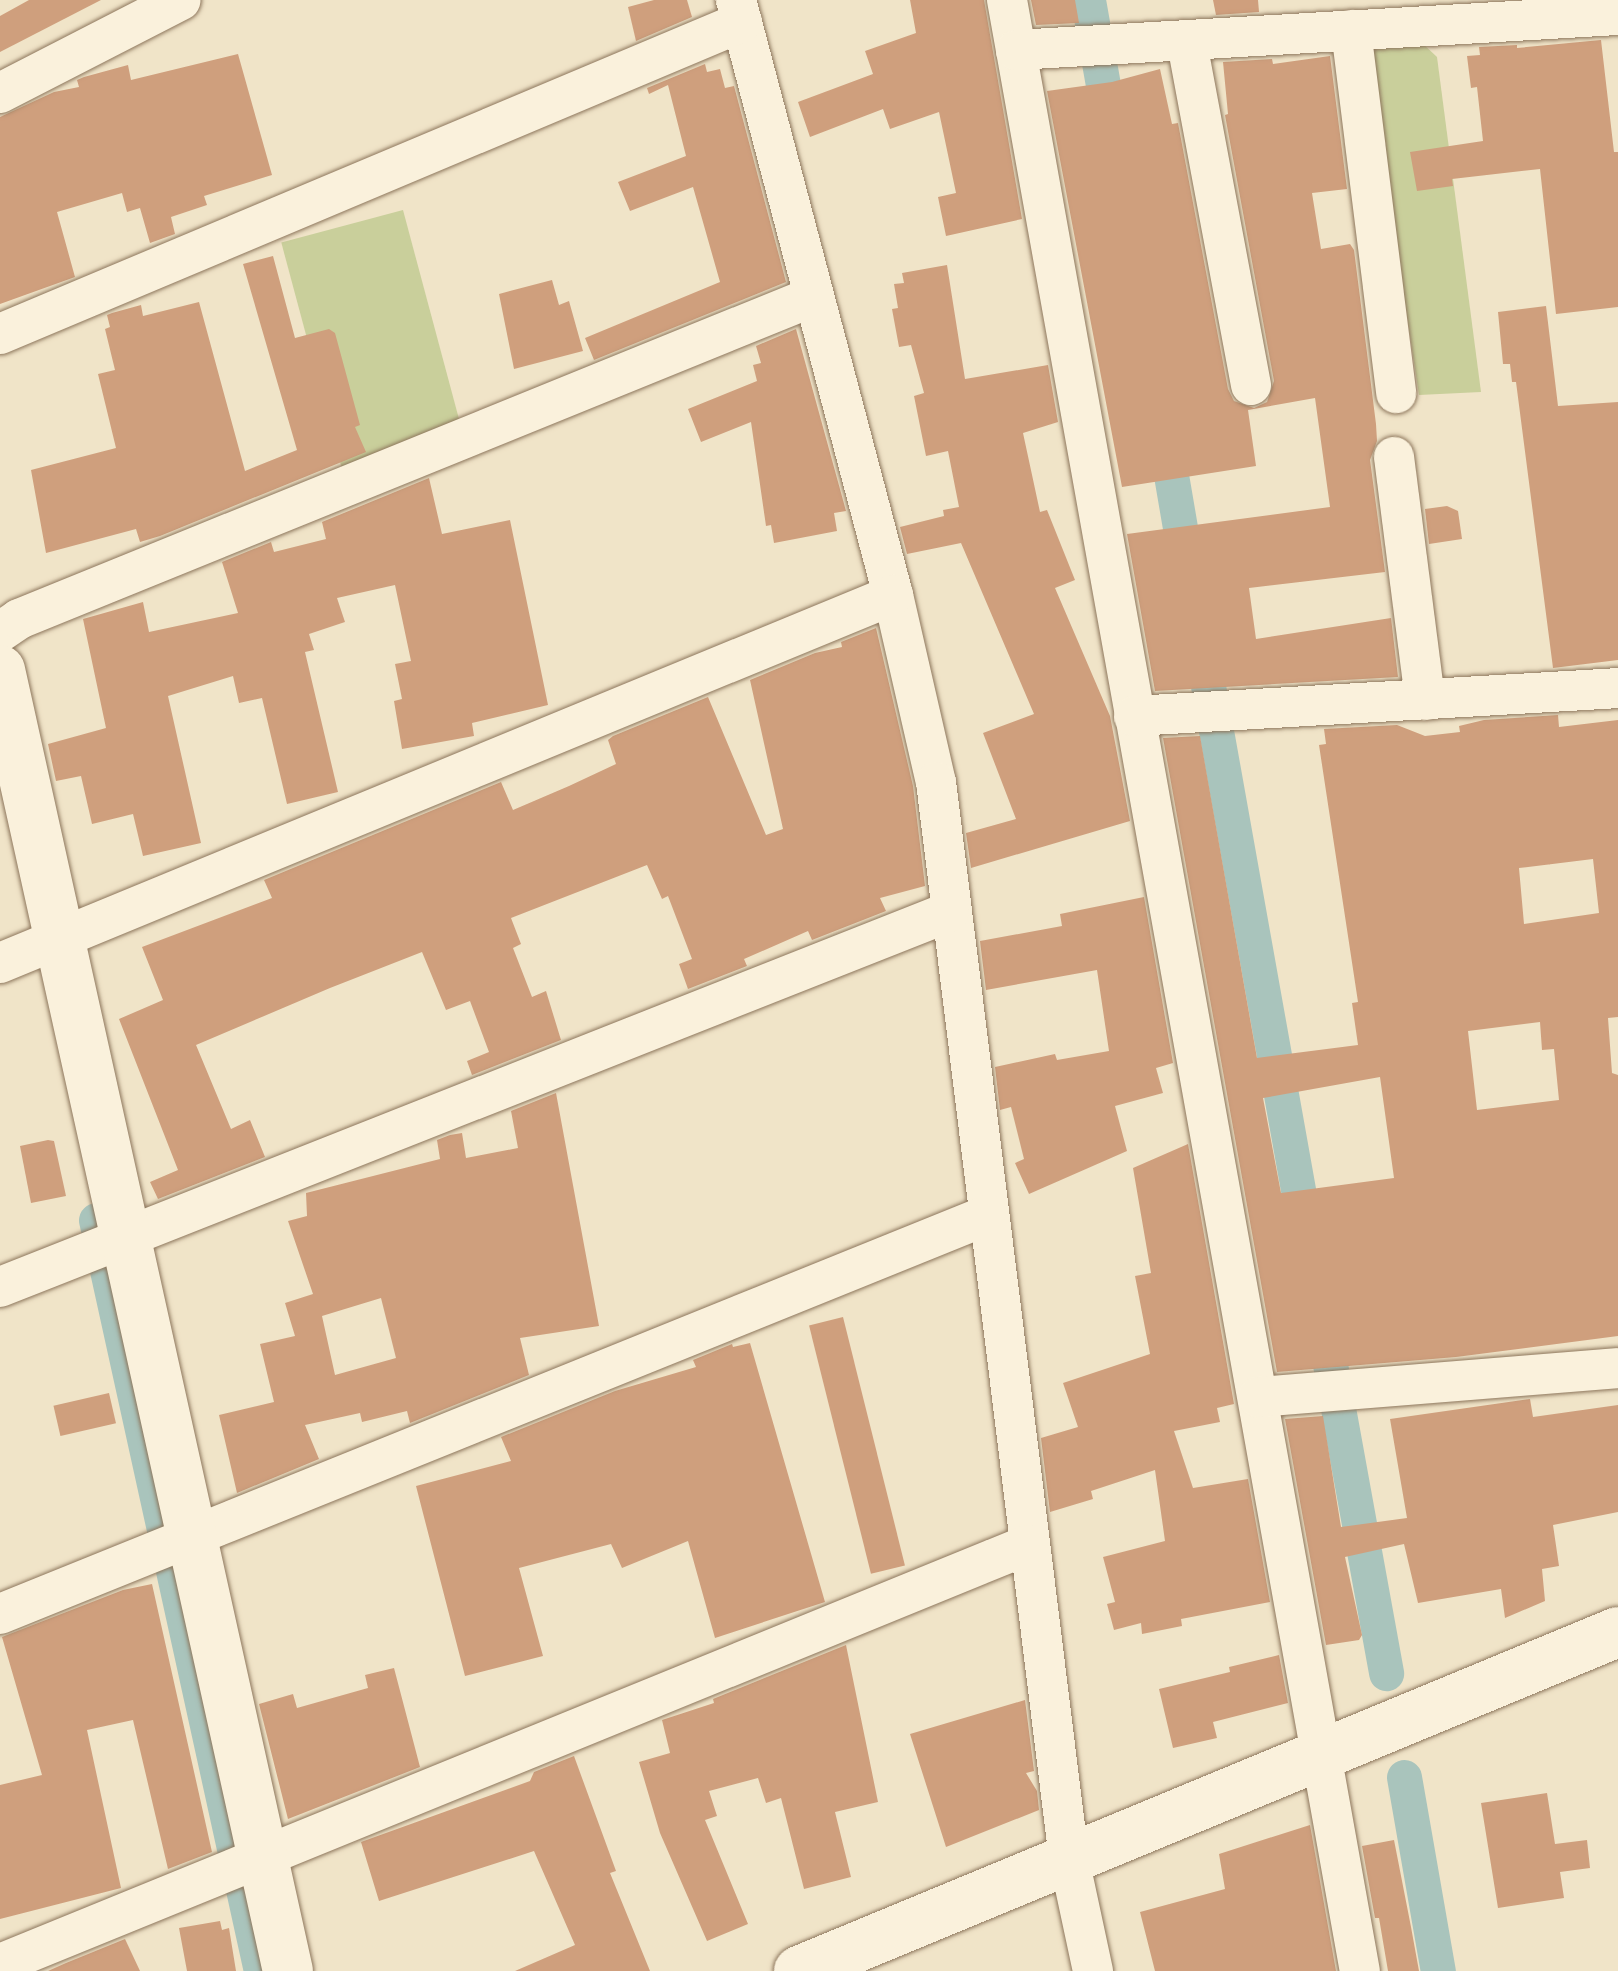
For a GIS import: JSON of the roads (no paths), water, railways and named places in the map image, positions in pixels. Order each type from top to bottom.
[{"type":"street","points":[[0,93],[181,0]]},
{"type":"street","points":[[1007,0],[1360,1971]]},
{"type":"street","points":[[0,334],[739,11],[812,298],[894,595],[936,782],[948,912],[1069,1859],[1093,1971]]},
{"type":"street","points":[[1016,50],[1618,15]]},
{"type":"street","points":[[1351,30],[1396,393]]},
{"type":"street","points":[[1187,43],[1251,385]]},
{"type":"street","points":[[0,632],[20,619],[812,298]]},
{"type":"street","points":[[1394,456],[1425,700]]},
{"type":"street","points":[[0,963],[894,595]]},
{"type":"street","points":[[0,670],[195,1536],[288,1971]]},
{"type":"street","points":[[1134,716],[1618,688]]},
{"type":"street","points":[[0,1286],[948,912]]},
{"type":"street","points":[[0,1614],[988,1215]]},
{"type":"street","points":[[1258,1398],[1618,1368]]},
{"type":"street","points":[[0,1964],[1028,1545]]},
{"type":"street","points":[[799,1971],[1618,1632]]},
{"type":"waterway","points":[[1088,0],[1111,131]]},
{"type":"waterway","points":[[1164,434],[1188,575]]},
{"type":"waterway","points":[[1200,641],[1306,1234]]},
{"type":"waterway","points":[[96,1220],[261,1971]]},
{"type":"waterway","points":[[1322,1320],[1386,1673]]},
{"type":"waterway","points":[[1404,1777],[1438,1971]]}]
